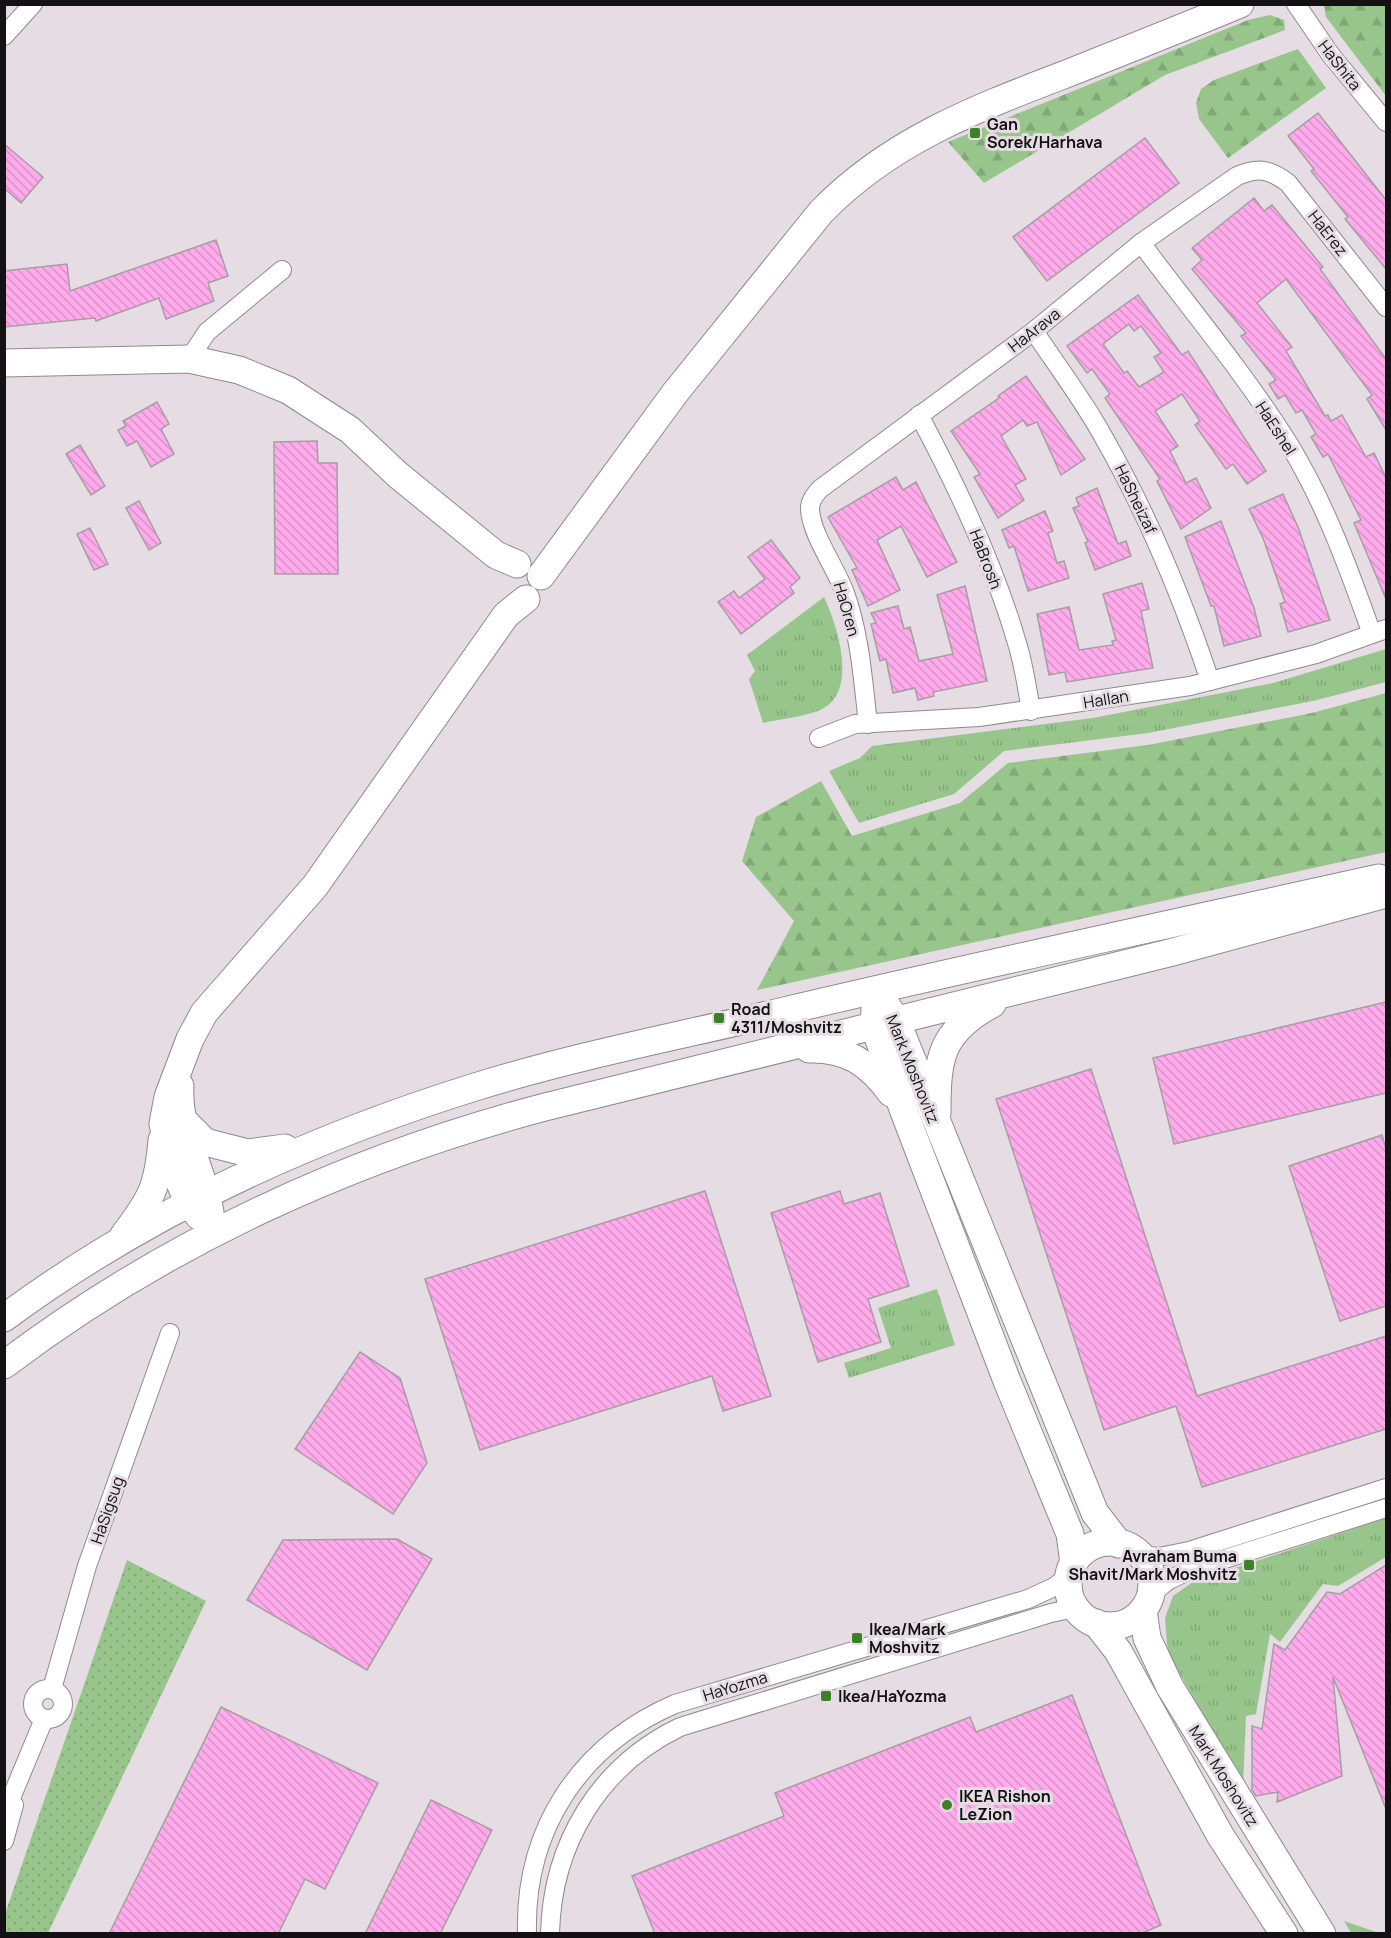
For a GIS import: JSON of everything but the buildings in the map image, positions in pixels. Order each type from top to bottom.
[{"type":"street","points":[[4,36],[33,4]]},
{"type":"street","points":[[213,1233],[198,1199],[172,1164],[172,1121],[168,1097],[190,1039],[204,1013],[315,886],[520,578],[821,212],[847,185],[893,151],[921,135],[1030,87],[1240,4]]},
{"type":"street","name":"HaShita","points":[[1296,4],[1330,54],[1386,122]]},
{"type":"street","name":"HaArava","points":[[811,500],[820,489],[1034,331],[1141,243],[1237,176],[1261,169]]},
{"type":"street","name":"HaErez","points":[[1261,169],[1272,172],[1288,183],[1386,307]]},
{"type":"street","name":"HaEshel","points":[[1141,243],[1242,378],[1290,447],[1327,517],[1379,631]]},
{"type":"street","points":[[189,359],[207,332],[282,270]]},
{"type":"street","name":"HaSheizaf","points":[[1034,331],[1103,435],[1126,477],[1172,577],[1210,681]]},
{"type":"street","points":[[4,363],[189,359],[239,370],[288,390],[350,430],[398,475],[520,578]]},
{"type":"street","name":"HaBrosh","points":[[919,415],[968,512],[997,585],[1017,644],[1031,711]]},
{"type":"street","name":"HaOren","points":[[811,500],[810,509],[815,528],[846,595],[854,627],[868,724]]},
{"type":"street","name":"HaIlan","points":[[819,738],[855,724],[938,721],[1031,711],[1210,681],[1316,654],[1379,631]]},
{"type":"street","points":[[4,1318],[119,1242],[198,1199],[310,1145],[388,1116],[503,1079],[877,990],[1386,877]]},
{"type":"street","points":[[4,1365],[89,1307],[213,1233],[304,1190],[448,1134],[545,1107],[1169,953],[1386,894]]},
{"type":"street","points":[[937,1127],[939,1076],[946,1042],[961,1023],[973,1014],[1018,989]]},
{"type":"street","name":"Mark Moshovitz","points":[[877,990],[903,1109],[1007,1381],[1070,1534],[1072,1569],[1068,1590],[1085,1616],[1118,1651],[1220,1835],[1284,1934]]},
{"type":"street","name":"Mark Moshovitz","points":[[885,1023],[937,1127],[1023,1332],[1095,1513],[1149,1568],[1147,1602],[1151,1650],[1170,1687],[1322,1934]]},
{"type":"street","points":[[786,1049],[833,1050],[848,1053],[871,1069],[903,1109]]},
{"type":"street","points":[[172,1121],[205,1142],[248,1153],[310,1145]]},
{"type":"street","points":[[119,1242],[151,1199],[172,1121]]},
{"type":"street","name":"HaSigsug","points":[[20,1779],[44,1719],[54,1719],[63,1707],[62,1697],[52,1689],[87,1566],[170,1333]]},
{"type":"street","points":[[1072,1569],[1094,1546],[1129,1549],[1159,1557],[1189,1551],[1386,1488]]},
{"type":"street","points":[[1085,1616],[1115,1626],[1125,1623],[1168,1580],[1190,1570],[1386,1508]]},
{"type":"street","name":"HaYozma","points":[[527,1934],[534,1864],[552,1815],[575,1777],[606,1746],[638,1721],[675,1704],[1028,1599],[1054,1587],[1072,1569]]},
{"type":"street","name":"HaYozma","points":[[550,1934],[556,1876],[572,1832],[584,1811],[608,1779],[656,1739],[680,1727],[1051,1613],[1085,1616]]},
{"type":"street","points":[[4,1815],[20,1779]]},
{"type":"street","points":[[4,1841],[20,1779]]},
{"type":"green space","points":[[1324,5],[1386,5],[1386,96],[1326,17]]},
{"type":"green space","points":[[1270,15],[1284,20],[1285,30],[1165,75],[984,183],[948,142],[1248,20]]},
{"type":"green space","points":[[1298,49],[1326,88],[1228,158],[1199,119],[1196,103],[1201,89],[1214,80]]},
{"type":"green space","points":[[824,597],[835,625],[842,659],[839,691],[831,703],[818,711],[763,723],[749,679],[755,671],[747,655]]},
{"type":"green space","points":[[1386,649],[1386,682],[1313,701],[1148,733],[1004,751],[954,794],[859,823],[829,771],[860,758],[872,746],[1093,718],[1273,683]]},
{"type":"green space","points":[[1386,693],[1386,852],[757,990],[794,921],[742,861],[756,817],[821,781],[852,836],[960,803],[1008,763],[1148,745],[1312,713]]},
{"type":"green space","points":[[937,1289],[955,1345],[849,1378],[844,1363],[891,1348],[878,1308]]},
{"type":"green space","points":[[1386,1518],[1386,1557],[1338,1586],[1323,1584],[1280,1642],[1270,1634],[1256,1714],[1246,1716],[1243,1787],[1169,1654],[1165,1618],[1173,1596],[1193,1582]]},
{"type":"green space","points":[[127,1560],[206,1601],[48,1933],[5,1933],[5,1914]]},
{"type":"green space","points":[[1344,1921],[1379,1933],[1351,1933]]},
{"type":"place","name":"Gan Sorek/Harhava","points":[[975,133]]},
{"type":"place","name":"Road 4311/Moshvitz","points":[[719,1018]]},
{"type":"place","name":"Avraham Buma Shavit/Mark Moshvitz","points":[[1249,1565]]},
{"type":"place","name":"Ikea/Mark Moshvitz","points":[[857,1638]]},
{"type":"place","name":"Ikea/HaYozma","points":[[826,1696]]},
{"type":"place","name":"IKEA Rishon LeZion","points":[[947,1805]]}]
